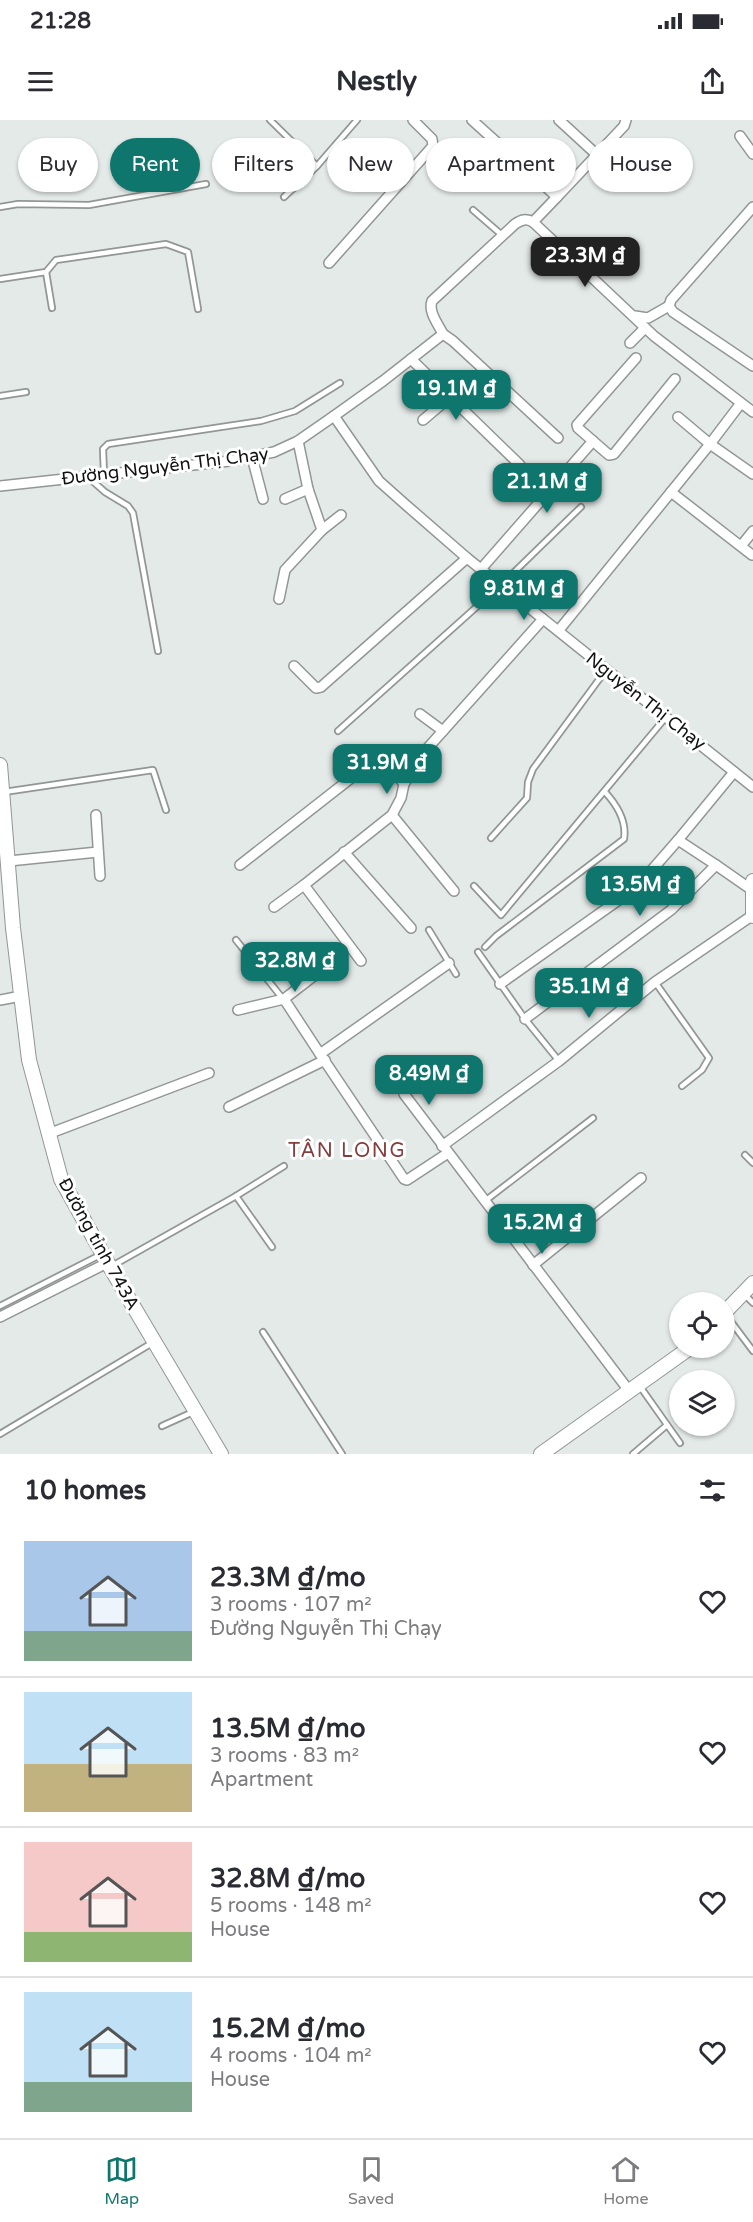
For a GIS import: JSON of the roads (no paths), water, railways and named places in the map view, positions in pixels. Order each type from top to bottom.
[{"type":"main road","name":"Đường tỉnh 743A","points":[[0,765],[13,928],[29,1060],[61,1179],[221,1454]]},
{"type":"main road","points":[[752,885],[753,916]]},
{"type":"main road","points":[[735,1305],[750,1293]]},
{"type":"main road","points":[[541,1454],[676,1358]]},
{"type":"street","points":[[329,263],[433,146],[432,139],[413,120]]},
{"type":"street","points":[[472,120],[557,197]]},
{"type":"street","points":[[559,120],[588,147]]},
{"type":"street","points":[[612,138],[624,126],[626,120]]},
{"type":"street","points":[[740,136],[753,154]]},
{"type":"street","points":[[533,222],[588,163]]},
{"type":"street","points":[[635,316],[648,318],[669,306],[671,300],[753,207]]},
{"type":"street","points":[[558,438],[443,334],[430,306],[432,301],[521,220],[529,219],[533,222],[635,316],[645,328],[753,412]]},
{"type":"street","points":[[669,306],[673,312],[753,366]]},
{"type":"street","points":[[630,343],[645,328]]},
{"type":"street","name":"Đường Nguyễn Thị Chạy","points":[[0,486],[252,457],[274,452],[298,441],[334,416],[443,334]]},
{"type":"street","points":[[636,358],[578,422],[578,428],[609,455],[614,454],[675,380]]},
{"type":"street","points":[[411,359],[520,465]]},
{"type":"street","points":[[423,420],[450,397]]},
{"type":"street","points":[[559,630],[741,403]]},
{"type":"street","name":"Nguyễn Thị Chạy","points":[[334,416],[379,481],[467,558],[753,787]]},
{"type":"street","points":[[678,417],[710,444],[753,474]]},
{"type":"street","points":[[298,441],[308,489],[322,530]]},
{"type":"street","points":[[481,569],[593,441]]},
{"type":"street","points":[[252,457],[263,499]]},
{"type":"street","points":[[285,499],[308,489]]},
{"type":"street","points":[[671,492],[752,555]]},
{"type":"street","points":[[279,598],[285,570],[322,530],[341,515]]},
{"type":"street","points":[[741,546],[753,531]]},
{"type":"street","points":[[294,666],[316,688],[321,687],[467,558]]},
{"type":"street","points":[[274,907],[392,814],[401,798],[404,784],[424,751],[543,619]]},
{"type":"street","points":[[420,714],[443,731]]},
{"type":"street","points":[[240,865],[378,757],[384,757],[404,784]]},
{"type":"street","points":[[500,984],[637,887],[734,772]]},
{"type":"street","points":[[392,814],[454,891]]},
{"type":"street","points":[[96,815],[100,876]]},
{"type":"street","points":[[678,840],[752,885]]},
{"type":"street","points":[[9,861],[98,852]]},
{"type":"street","points":[[344,852],[411,928]]},
{"type":"street","points":[[525,1019],[671,910],[716,865]]},
{"type":"street","points":[[304,885],[361,961]]},
{"type":"street","points":[[284,999],[404,1179],[407,1180],[559,1061],[655,982],[753,916]]},
{"type":"street","points":[[229,1107],[322,1057],[448,963]]},
{"type":"street","points":[[238,1010],[284,999],[319,972]]},
{"type":"street","points":[[0,1000],[21,996]]},
{"type":"street","points":[[48,1134],[209,1073]]},
{"type":"street","points":[[404,1094],[533,1265],[634,1389]]},
{"type":"street","points":[[533,1265],[641,1178]]},
{"type":"street","points":[[0,1317],[107,1261]]},
{"type":"lane","points":[[270,120],[318,166]]},
{"type":"lane","points":[[284,197],[318,166],[357,120]]},
{"type":"lane","points":[[0,207],[18,204],[88,205],[206,183]]},
{"type":"lane","points":[[473,210],[503,236]]},
{"type":"lane","points":[[0,279],[46,272],[56,260],[166,244],[188,252],[198,309]]},
{"type":"lane","points":[[46,272],[52,308]]},
{"type":"lane","points":[[104,474],[103,449],[108,444],[261,421],[295,411],[340,383]]},
{"type":"lane","points":[[0,396],[26,392]]},
{"type":"lane","points":[[87,476],[105,492],[128,506],[133,513],[158,651]]},
{"type":"lane","points":[[338,731],[501,585],[580,507]]},
{"type":"lane","points":[[491,838],[527,798],[528,782],[533,769],[606,670]]},
{"type":"lane","points":[[501,915],[666,717]]},
{"type":"lane","points":[[3,798],[153,770],[166,810]]},
{"type":"lane","points":[[485,947],[509,926],[624,839],[625,833],[616,804],[605,792]]},
{"type":"lane","points":[[474,886],[509,926]]},
{"type":"lane","points":[[429,930],[456,974]]},
{"type":"lane","points":[[236,940],[284,999]]},
{"type":"lane","points":[[478,952],[525,1019],[559,1061]]},
{"type":"lane","points":[[655,982],[709,1058],[702,1070],[682,1086]]},
{"type":"lane","points":[[485,1201],[593,1118]]},
{"type":"lane","points":[[745,1155],[753,1163]]},
{"type":"lane","points":[[0,1306],[107,1261],[236,1196],[284,1166]]},
{"type":"lane","points":[[236,1196],[272,1247]]},
{"type":"lane","points":[[735,1327],[753,1351]]},
{"type":"lane","points":[[263,1332],[342,1454]]},
{"type":"lane","points":[[0,1434],[154,1342]]},
{"type":"lane","points":[[634,1389],[680,1443]]},
{"type":"lane","points":[[162,1426],[195,1411]]},
{"type":"lane","points":[[633,1454],[667,1425]]},
{"type":"district","name":"TÂN LONG","points":[[347,1151]]}]
